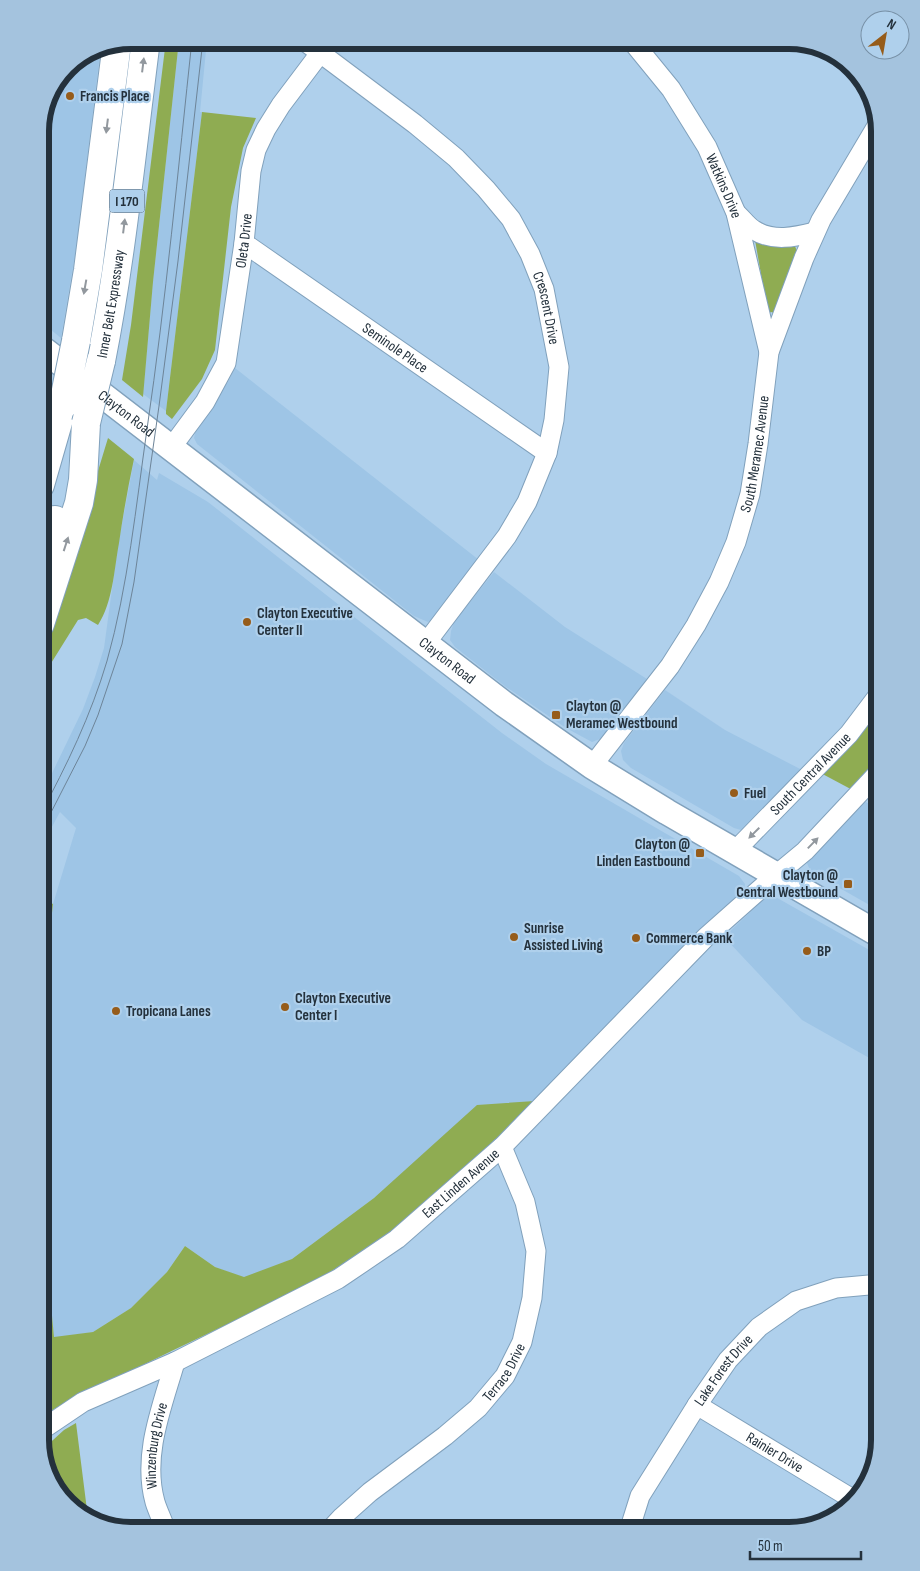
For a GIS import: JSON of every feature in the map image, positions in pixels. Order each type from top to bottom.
[{"type":"highway","name":"Inner Belt Expressway","points":[[49,537],[68,485],[86,423],[112,306],[145,49]]},
{"type":"highway","name":"Inner Belt Expressway","points":[[49,453],[63,404],[76,341],[89,261],[115,50]]},
{"type":"highway","points":[[49,596],[79,503],[83,480],[86,423]]},
{"type":"main road","name":"Clayton Road","points":[[49,354],[504,704],[592,766],[871,930]]},
{"type":"street","name":"Oleta Drive","points":[[171,448],[205,402],[226,363],[244,243],[251,171],[256,150],[278,110],[324,49]]},
{"type":"street","name":"Crescent Drive","points":[[329,49],[456,158],[486,188],[511,219],[530,254],[544,289],[559,367],[554,420],[547,453],[527,502],[507,536],[426,643]]},
{"type":"street","name":"Watkins Drive","points":[[638,49],[671,89],[702,139],[736,213],[770,352]]},
{"type":"street","name":"South Meramec Avenue","points":[[592,766],[670,666],[696,625],[730,558],[750,494],[770,352],[804,258],[816,232],[871,136]]},
{"type":"street","points":[[736,213],[754,230],[774,238],[793,238],[816,232]]},
{"type":"street","name":"Seminole Place","points":[[244,243],[547,453]]},
{"type":"street","name":"South Central Avenue","points":[[735,851],[849,734],[871,705]]},
{"type":"street","points":[[776,875],[805,851],[871,781]]},
{"type":"street","name":"East Linden Avenue","points":[[49,1425],[82,1402],[175,1362],[338,1279],[397,1239],[502,1147],[706,938],[776,875]]},
{"type":"street","name":"Terrace Drive","points":[[337,1522],[370,1492],[445,1436],[478,1408],[505,1376],[522,1342],[532,1298],[536,1252],[526,1202],[502,1147]]},
{"type":"street","name":"Lake Forest Drive","points":[[632,1522],[640,1496],[697,1405],[734,1353],[760,1327],[796,1301],[836,1288],[871,1285]]},
{"type":"street","name":"Winzenburg Drive","points":[[163,1522],[155,1502],[150,1470],[153,1441],[175,1362]]},
{"type":"street","name":"Rainier Drive","points":[[697,1405],[848,1497]]},
{"type":"shaded area","points":[[178,49],[206,49],[200,112],[202,112],[166,411],[143,394]]},
{"type":"shaded area","points":[[100,55],[76,249],[61,338],[49,328],[49,126],[57,95],[66,81],[77,69]]},
{"type":"shaded area","points":[[235,368],[479,560],[434,619],[428,622],[414,616],[197,444],[194,438],[197,425],[228,382]]},
{"type":"shaded area","points":[[134,460],[157,480],[159,473],[208,502],[502,733],[546,764],[739,876],[745,884],[744,891],[535,1101],[374,1198],[292,1259],[244,1278],[215,1267],[185,1246],[167,1272],[131,1308],[93,1332],[54,1338],[49,1284],[49,939],[53,904],[76,828],[60,812],[49,832],[49,779],[83,709],[104,648],[118,545]]},
{"type":"shaded area","points":[[494,572],[565,627],[647,679],[608,732],[600,739],[592,742],[566,728],[506,687],[455,647],[450,640],[454,622]]},
{"type":"shaded area","points":[[665,690],[725,730],[804,771],[747,829],[734,828],[631,768],[623,760],[621,751],[624,743]]},
{"type":"shaded area","points":[[864,801],[871,805],[871,906],[815,874],[807,863],[810,856]]},
{"type":"shaded area","points":[[772,895],[871,951],[871,1059],[802,1020],[724,937],[766,897]]},
{"type":"green space","points":[[165,49],[178,49],[153,282],[143,397],[122,380],[131,325]]},
{"type":"green space","points":[[202,112],[256,118],[243,148],[231,207],[215,350],[202,379],[172,419],[166,414],[166,411]]},
{"type":"green space","points":[[755,240],[794,244],[797,251],[774,313],[768,314]]},
{"type":"green space","points":[[108,438],[134,459],[107,606],[98,625],[86,618],[78,620],[49,667],[49,631]]},
{"type":"green space","points":[[871,704],[871,781],[860,794],[815,770]]},
{"type":"green space","points":[[49,902],[53,904],[49,939]]},
{"type":"green space","points":[[535,1101],[415,1213],[363,1252],[288,1294],[78,1396],[49,1412],[49,1284],[54,1337],[93,1332],[131,1308],[167,1272],[185,1246],[215,1267],[244,1277],[292,1259],[374,1198],[477,1105]]},
{"type":"green space","points":[[76,1423],[87,1509],[77,1502],[63,1486],[57,1476],[50,1456],[49,1443],[64,1430]]},
{"type":"tram line","points":[[49,798],[69,759],[94,701],[107,661],[121,604],[160,332],[191,49]]},
{"type":"tram line","points":[[49,816],[85,746],[98,715],[122,644],[134,582],[159,406],[178,261],[202,49]]},
{"type":"place","name":"Francis Place","points":[[70,96]]},
{"type":"place","name":"Clayton Executive Center II","points":[[247,622]]},
{"type":"place","name":"Clayton @ Meramec Westbound","points":[[556,715]]},
{"type":"place","name":"Fuel","points":[[734,793]]},
{"type":"place","name":"Clayton @ Linden Eastbound","points":[[700,853]]},
{"type":"place","name":"Clayton @ Central Westbound","points":[[848,884]]},
{"type":"place","name":"Sunrise Assisted Living","points":[[514,937]]},
{"type":"place","name":"Commerce Bank","points":[[636,938]]},
{"type":"place","name":"BP","points":[[807,951]]},
{"type":"place","name":"Clayton Executive Center I","points":[[285,1007]]},
{"type":"place","name":"Tropicana Lanes","points":[[116,1011]]}]
